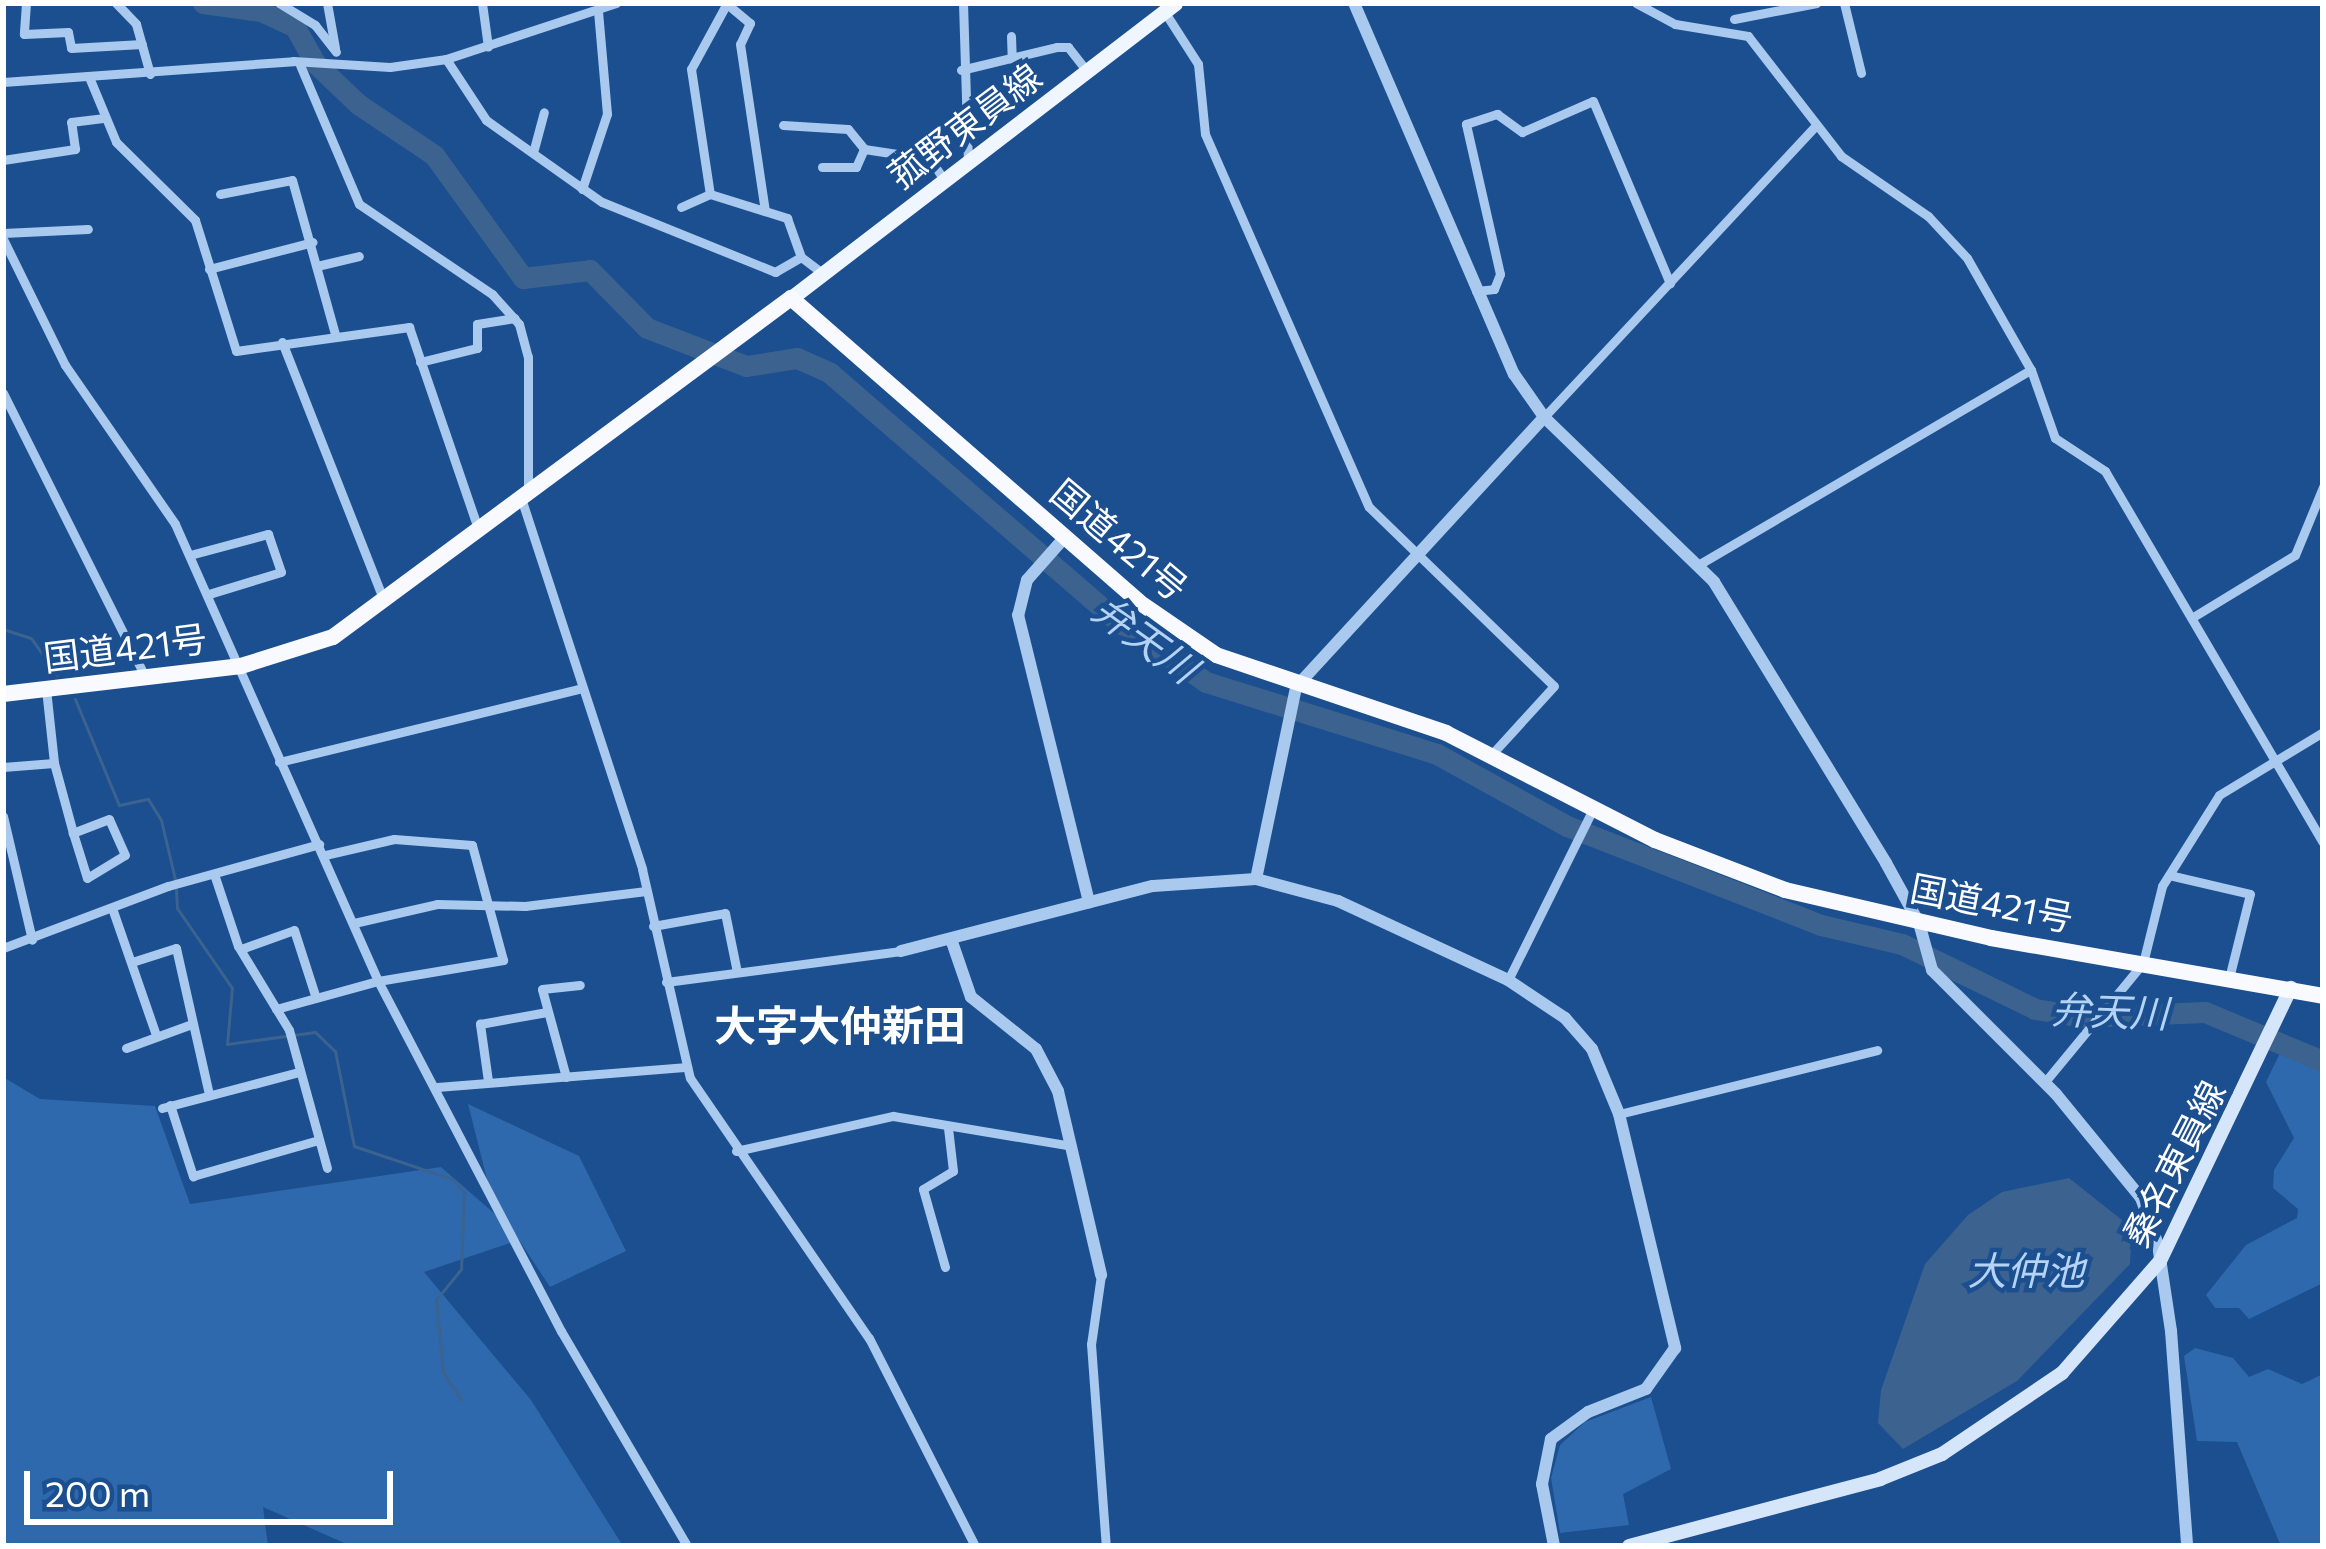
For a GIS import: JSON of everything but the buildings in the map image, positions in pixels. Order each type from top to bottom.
[{"type":"highway","name":"国道421号","points":[[3,694],[242,666],[313,646],[386,604],[791,298],[1059,544],[1188,638],[1294,692],[1491,755],[1590,814],[1785,890],[1921,932],[2143,963],[2323,996]]},
{"type":"main road","name":"菰野東員線","points":[[791,298],[1169,7]]},
{"type":"main road","name":"桑名東員線","points":[[1629,1546],[1880,1479],[1942,1454],[2062,1373],[2160,1261],[2291,988]]},
{"type":"street","points":[[26,3],[24,34],[68,32],[71,47],[142,44]]},
{"type":"street","points":[[116,3],[142,44],[150,74]]},
{"type":"street","points":[[279,3],[315,25],[336,52]]},
{"type":"street","points":[[327,3],[334,64]]},
{"type":"street","points":[[482,3],[488,47]]},
{"type":"street","points":[[3,82],[446,59],[616,3]]},
{"type":"street","points":[[710,194],[691,68],[727,3],[750,23],[740,44],[765,211]]},
{"type":"street","points":[[963,3],[961,70],[968,159]]},
{"type":"street","points":[[1354,3],[1476,291],[1544,417],[1698,565],[1774,670],[1921,932],[1932,970],[2044,1083],[2141,1198],[2160,1261],[2188,1546]]},
{"type":"street","points":[[1636,3],[1675,24],[1748,36],[1841,156],[1928,216],[1967,258],[2032,370],[2055,438],[2105,471],[2323,842]]},
{"type":"street","points":[[1731,33],[1733,3]]},
{"type":"street","points":[[1734,19],[1816,3]]},
{"type":"street","points":[[1844,3],[1861,73]]},
{"type":"street","points":[[1169,7],[1198,64],[1205,134],[1369,507],[1411,554],[1554,686],[1491,755]]},
{"type":"street","points":[[582,189],[607,114],[598,12]]},
{"type":"street","points":[[1011,36],[1012,59]]},
{"type":"street","points":[[961,70],[1068,47],[1086,70]]},
{"type":"street","points":[[446,59],[486,121],[534,149],[582,189],[775,272],[801,257]]},
{"type":"street","points":[[304,65],[359,204],[515,318],[528,357],[525,499],[646,891],[687,1067],[736,1151],[869,1338],[975,1546]]},
{"type":"street","points":[[89,77],[103,118],[125,154],[190,212],[236,351],[401,323],[420,362],[481,532]]},
{"type":"street","points":[[1476,291],[1494,290],[1500,274],[1466,124],[1497,114],[1522,132],[1593,101],[1670,283]]},
{"type":"street","points":[[534,149],[544,112]]},
{"type":"street","points":[[3,160],[75,149],[70,122],[103,118]]},
{"type":"street","points":[[783,125],[848,129],[865,149],[924,157],[943,178]]},
{"type":"street","points":[[1256,878],[1294,692],[1411,554],[1815,126]]},
{"type":"street","points":[[822,166],[856,167],[865,149]]},
{"type":"street","points":[[220,194],[292,180],[335,334]]},
{"type":"street","points":[[681,207],[710,194],[787,218],[801,257],[822,274]]},
{"type":"street","points":[[88,229],[3,236],[65,365],[150,479],[190,555],[378,981],[561,1331],[687,1546]]},
{"type":"street","points":[[209,269],[313,242]]},
{"type":"street","points":[[317,266],[359,256]]},
{"type":"street","points":[[420,362],[477,348],[477,324],[515,318]]},
{"type":"street","points":[[282,342],[386,604]]},
{"type":"street","points":[[1698,565],[2032,370]]},
{"type":"street","points":[[3,393],[145,678]]},
{"type":"street","points":[[2193,616],[2295,555],[2323,487]]},
{"type":"street","points":[[190,555],[268,534],[281,572],[208,594]]},
{"type":"street","points":[[1059,544],[1022,591],[1018,624],[1089,902]]},
{"type":"street","points":[[279,762],[582,688]]},
{"type":"street","points":[[46,689],[54,763],[73,833],[87,878],[125,855],[110,819],[73,833]]},
{"type":"street","points":[[2044,1083],[2143,963],[2169,875],[2219,795],[2323,732]]},
{"type":"street","points":[[3,767],[54,763]]},
{"type":"street","points":[[1508,980],[1590,814]]},
{"type":"street","points":[[3,816],[32,940]]},
{"type":"street","points":[[276,1010],[378,981],[503,960],[493,905],[472,845],[394,839],[326,855]]},
{"type":"street","points":[[3,948],[168,886],[319,844]]},
{"type":"street","points":[[214,874],[241,949],[289,1030],[315,1141],[327,1168]]},
{"type":"street","points":[[2169,875],[2250,894],[2229,978]]},
{"type":"street","points":[[666,982],[901,951],[1180,880],[1256,878],[1338,901],[1508,980],[1585,1039],[1619,1114],[1675,1348],[1646,1389],[1588,1412],[1551,1439],[1542,1484],[1554,1546]]},
{"type":"street","points":[[354,923],[437,904],[493,905],[646,891]]},
{"type":"street","points":[[112,908],[156,1035]]},
{"type":"street","points":[[653,926],[725,913],[737,972]]},
{"type":"street","points":[[241,949],[294,931],[316,998]]},
{"type":"street","points":[[951,939],[970,997],[1046,1065],[1072,1146],[1101,1275],[1090,1329],[1106,1546]]},
{"type":"street","points":[[132,962],[176,948],[209,1095]]},
{"type":"street","points":[[566,1077],[542,989],[580,986]]},
{"type":"street","points":[[488,1081],[480,1024],[548,1012]]},
{"type":"street","points":[[126,1048],[192,1024]]},
{"type":"street","points":[[1619,1114],[1877,1050]]},
{"type":"street","points":[[437,1087],[687,1067]]},
{"type":"street","points":[[299,1072],[166,1107],[193,1176],[315,1141]]},
{"type":"street","points":[[736,1151],[893,1116],[1072,1146]]},
{"type":"street","points":[[945,1267],[922,1189],[953,1171],[948,1128]]},
{"type":"shaded area","points":[[2280,1053],[2323,1068],[2323,1283],[2249,1319],[2239,1308],[2215,1308],[2206,1295],[2246,1245],[2297,1218],[2298,1209],[2273,1188],[2274,1170],[2294,1138],[2266,1082]]},
{"type":"shaded area","points":[[3,1077],[40,1099],[155,1106],[190,1204],[441,1167],[496,1215],[468,1104],[579,1156],[626,1251],[550,1287],[519,1240],[424,1272],[531,1400],[623,1546],[351,1546],[263,1507],[268,1546],[3,1546]]},
{"type":"shaded area","points":[[2195,1348],[2233,1358],[2249,1377],[2268,1369],[2302,1384],[2323,1374],[2323,1546],[2281,1546],[2237,1442],[2197,1441],[2184,1356]]},
{"type":"shaded area","points":[[1651,1397],[1671,1469],[1623,1494],[1629,1525],[1560,1533],[1551,1478],[1560,1445],[1585,1422]]},
{"type":"water","name":"大仲池","points":[[2069,1178],[2132,1228],[2130,1264],[2017,1381],[1903,1449],[1878,1423],[1881,1390],[1925,1264],[1968,1215],[2002,1192]]},
{"type":"waterway","name":"弁天川","points":[[203,3],[261,11],[295,27],[315,63],[358,104],[434,155],[523,278],[590,270],[647,328],[746,366],[797,358],[830,373],[1116,620],[1206,682],[1437,754],[1567,826],[1821,925],[1902,944],[2035,1009],[2084,1017],[2205,1012],[2323,1061]]},
{"type":"waterway","points":[[3,629],[31,638],[57,675]]},
{"type":"waterway","points":[[75,699],[119,805],[148,799],[161,820],[175,879]]},
{"type":"waterway","points":[[176,889],[177,908],[232,988],[227,1044],[315,1032],[335,1051],[354,1146],[452,1179],[464,1192],[461,1269],[436,1300],[443,1372],[461,1400]]},
{"type":"district","name":"大字大仲新田","points":[[840,1024]]}]
